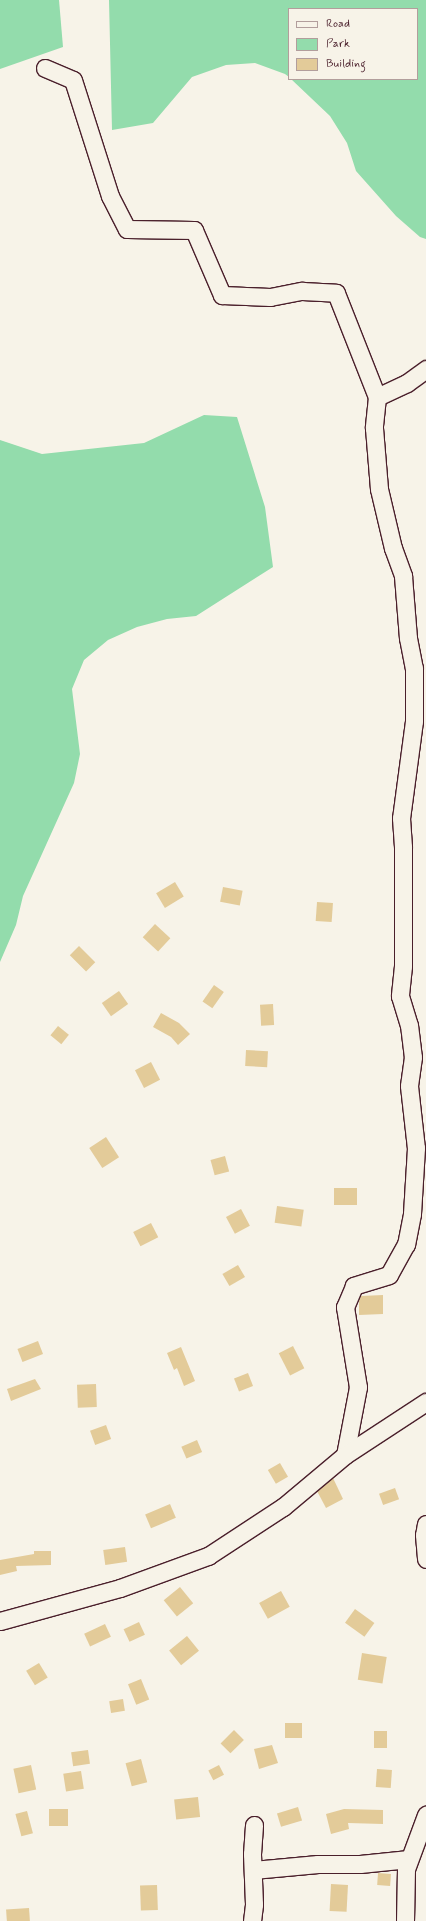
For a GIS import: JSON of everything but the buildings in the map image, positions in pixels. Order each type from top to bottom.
[{"type":"street","points":[[45,68],[73,80],[110,196],[127,229],[194,230],[222,295],[270,297],[302,291],[336,293],[377,397],[374,428],[379,489],[393,548],[403,576],[408,638],[414,668],[414,721],[401,818],[404,847],[403,966],[400,996],[409,1025],[412,1057],[409,1086],[416,1148],[412,1214],[406,1244],[389,1275],[354,1286],[345,1307],[358,1387],[345,1455]]},
{"type":"street","points":[[377,397],[407,383],[426,369]]},
{"type":"street","points":[[0,1621],[120,1588],[208,1556],[283,1506],[345,1455],[426,1402]]},
{"type":"street","points":[[426,1524],[424,1535],[426,1559]]},
{"type":"street","points":[[405,1921],[406,1869],[426,1815]]},
{"type":"street","points":[[252,1921],[254,1904],[254,1825]]},
{"type":"street","points":[[253,1870],[318,1864],[360,1864],[409,1859]]},
{"type":"green space","points":[[0,0],[59,0],[63,47],[0,69]]},
{"type":"green space","points":[[109,0],[426,0],[426,239],[420,237],[396,216],[356,171],[347,143],[330,116],[292,80],[418,80],[418,8],[288,8],[288,76],[255,63],[226,65],[192,77],[153,123],[112,130]]},
{"type":"green space","points":[[204,415],[237,417],[265,507],[273,567],[196,616],[167,619],[137,627],[108,640],[84,660],[72,689],[80,754],[74,783],[23,896],[16,925],[0,962],[0,440],[42,454],[144,443]]}]
